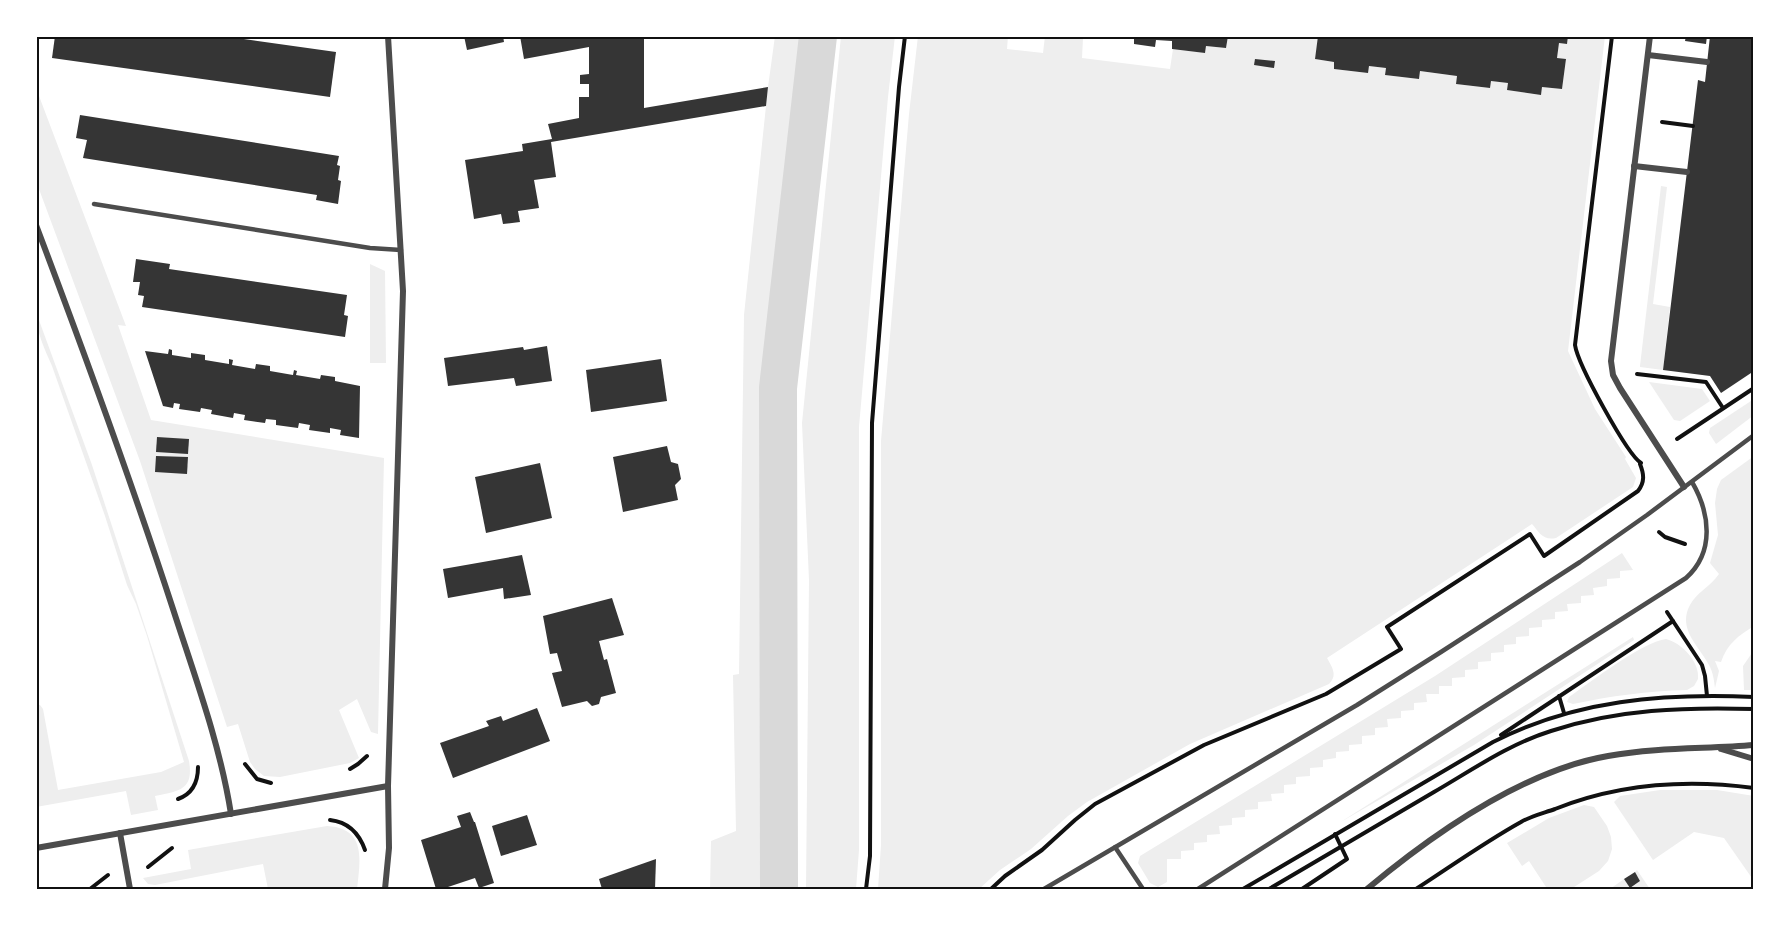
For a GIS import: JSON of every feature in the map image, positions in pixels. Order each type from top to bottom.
[{"type":"street","points":[[385,889],[389,848],[388,786],[403,291],[388,36]]},
{"type":"street","points":[[1650,36],[1611,355],[1612,369],[1620,388],[1684,487]]},
{"type":"street","points":[[1648,55],[1707,62]]},
{"type":"street","points":[[1634,166],[1687,172]]},
{"type":"street","points":[[36,225],[168,594],[218,751],[231,814]]},
{"type":"street","points":[[1367,889],[1412,854],[1495,799],[1559,769],[1583,762],[1656,749],[1754,745]]},
{"type":"street","points":[[1714,748],[1754,759]]},
{"type":"street","points":[[36,848],[388,786]]},
{"type":"street","points":[[120,833],[130,889]]},
{"type":"lane","points":[[94,204],[370,248],[400,250]]},
{"type":"lane","points":[[1044,889],[1357,705],[1432,658],[1580,562],[1754,435]]},
{"type":"lane","points":[[1198,889],[1686,578],[1699,564],[1707,538],[1705,511],[1692,482]]},
{"type":"lane","points":[[1115,847],[1143,889]]},
{"type":"path","points":[[866,889],[870,844],[872,423],[905,36]]},
{"type":"path","points":[[1656,169],[1664,111]]},
{"type":"path","points":[[1662,122],[1693,126]]},
{"type":"path","points":[[1634,367],[1642,383]]},
{"type":"path","points":[[1636,374],[1706,382],[1723,408]]},
{"type":"path","points":[[1672,429],[1678,439]]},
{"type":"path","points":[[991,889],[1005,876],[1042,850],[1095,804],[1204,746],[1326,694],[1401,649],[1387,627],[1530,534],[1544,556],[1638,491],[1643,483],[1640,464]]},
{"type":"path","points":[[1665,609],[1702,665],[1707,696]]},
{"type":"path","points":[[1243,889],[1475,752],[1673,621]]},
{"type":"path","points":[[1560,696],[1564,713]]},
{"type":"path","points":[[1475,752],[1527,726],[1564,713],[1611,702],[1663,697],[1754,697]]},
{"type":"path","points":[[347,770],[362,762],[371,749]]},
{"type":"path","points":[[242,755],[253,776],[261,781],[276,783]]},
{"type":"path","points":[[176,800],[187,794],[196,783],[198,774],[196,759]]},
{"type":"path","points":[[1416,889],[1522,821],[1566,804],[1627,788],[1659,784],[1705,783],[1754,788]]},
{"type":"path","points":[[326,819],[348,825],[360,838],[366,855]]},
{"type":"path","points":[[1302,889],[1347,859],[1335,834]]},
{"type":"path","points":[[144,868],[175,847]]},
{"type":"path","points":[[90,889],[102,877],[110,874]]},
{"type":"path","points":[[1109,889],[1116,889]]},
{"type":"shaded area","points":[[775,36],[805,36],[764,401],[761,889],[710,889],[711,841],[736,831],[733,675],[739,674],[744,315]]},
{"type":"shaded area","points":[[841,36],[895,36],[859,427],[859,850],[856,889],[806,889],[809,580],[802,423]]},
{"type":"shaded area","points":[[918,36],[1008,36],[1007,49],[1043,53],[1045,36],[1083,38],[1082,58],[1170,69],[1173,49],[1205,53],[1206,46],[1226,48],[1228,36],[1295,36],[1318,39],[1315,59],[1334,62],[1334,69],[1367,73],[1369,66],[1386,68],[1385,75],[1419,79],[1420,71],[1457,76],[1456,84],[1489,88],[1491,81],[1508,83],[1508,90],[1541,95],[1542,87],[1562,89],[1566,60],[1557,58],[1559,43],[1567,44],[1568,36],[1605,36],[1568,351],[1595,409],[1626,457],[1636,478],[1633,487],[1556,538],[1545,537],[1532,524],[1327,658],[1334,674],[1329,684],[1190,744],[1087,802],[979,889],[878,889],[881,845],[881,441],[909,114]]},
{"type":"shaded area","points":[[36,88],[126,326],[118,325],[151,420],[384,458],[378,734],[371,732],[357,699],[339,710],[359,758],[350,763],[280,777],[264,776],[250,762],[238,724],[227,727],[140,461],[36,181]]},
{"type":"shaded area","points":[[1661,186],[1667,187],[1653,304],[1670,307],[1663,370],[1640,367]]},
{"type":"shaded area","points":[[370,264],[385,271],[386,363],[370,363]]},
{"type":"shaded area","points":[[36,312],[92,465],[189,761],[190,771],[187,783],[183,788],[155,796],[158,810],[131,815],[126,791],[36,807],[36,705],[40,705],[43,709],[58,790],[161,772],[184,762],[147,636],[41,339]]},
{"type":"shaded area","points":[[1649,382],[1702,389],[1710,401],[1680,421],[1674,420]]},
{"type":"shaded area","points":[[1754,399],[1754,415],[1716,444],[1709,433],[1710,428]]},
{"type":"shaded area","points":[[1754,456],[1754,626],[1734,641],[1721,662],[1715,661],[1719,671],[1715,688],[1710,668],[1688,630],[1687,614],[1693,601],[1719,574],[1710,563],[1718,535],[1715,503],[1717,489],[1721,480]]},
{"type":"shaded area","points":[[1622,553],[1633,570],[1620,571],[1620,578],[1607,579],[1607,586],[1593,588],[1594,595],[1581,596],[1581,603],[1567,604],[1568,611],[1555,612],[1555,619],[1542,620],[1542,627],[1529,628],[1529,636],[1516,637],[1516,644],[1504,645],[1504,652],[1491,653],[1491,661],[1478,662],[1478,669],[1465,670],[1465,677],[1452,678],[1452,686],[1439,686],[1439,694],[1426,694],[1427,702],[1414,703],[1414,710],[1401,711],[1401,718],[1387,719],[1388,727],[1375,728],[1375,735],[1362,736],[1362,744],[1349,745],[1349,751],[1336,752],[1336,758],[1323,760],[1323,767],[1310,768],[1310,776],[1296,777],[1296,784],[1284,785],[1284,793],[1271,794],[1272,801],[1258,802],[1258,809],[1245,810],[1245,817],[1232,818],[1232,825],[1219,826],[1220,834],[1207,835],[1207,842],[1194,843],[1194,850],[1181,851],[1181,859],[1167,859],[1167,882],[1158,887],[1150,883],[1138,863],[1140,856],[1435,676]]},
{"type":"shaded area","points":[[1633,637],[1634,640],[1474,745],[1339,823]]},
{"type":"shaded area","points":[[1666,639],[1684,649],[1693,660],[1698,673],[1694,686],[1687,690],[1629,694],[1573,704],[1567,702],[1569,697],[1617,664],[1644,647]]},
{"type":"shaded area","points":[[1754,650],[1754,690],[1744,690],[1743,666]]},
{"type":"shaded area","points":[[1660,790],[1717,790],[1754,796],[1754,881],[1724,838],[1694,832],[1653,860],[1614,802],[1620,796]]},
{"type":"shaded area","points":[[1584,805],[1594,807],[1607,826],[1612,849],[1608,861],[1599,871],[1571,889],[1543,889],[1546,887],[1529,861],[1522,866],[1507,843],[1549,818]]},
{"type":"shaded area","points":[[327,826],[340,828],[355,839],[359,857],[357,889],[268,889],[263,864],[155,885],[148,884],[143,878],[191,869],[188,850]]},
{"type":"shaded area","points":[[1637,870],[1650,889],[1610,889],[1624,879],[1631,888],[1640,881],[1635,872]]},
{"type":"building","points":[[55,36],[223,36],[336,52],[330,97],[52,58]]},
{"type":"building","points":[[464,36],[503,36],[504,42],[467,50]]},
{"type":"building","points":[[520,36],[644,36],[644,108],[768,87],[766,106],[551,142],[556,177],[534,180],[539,208],[518,211],[520,222],[503,224],[501,214],[474,219],[465,160],[523,151],[522,144],[552,139],[548,124],[579,118],[579,97],[589,97],[589,84],[580,84],[580,75],[589,74],[589,47],[524,59]]},
{"type":"building","points":[[1134,36],[1228,36],[1226,48],[1206,46],[1205,53],[1172,49],[1172,41],[1156,40],[1155,47],[1134,44]]},
{"type":"building","points":[[1318,36],[1568,36],[1567,44],[1559,43],[1557,58],[1566,59],[1562,89],[1542,87],[1541,95],[1507,90],[1508,83],[1491,81],[1490,88],[1456,84],[1457,76],[1420,71],[1419,79],[1385,75],[1386,68],[1369,66],[1368,73],[1334,69],[1334,62],[1315,59]]},
{"type":"building","points":[[1686,36],[1707,36],[1706,44],[1685,41]]},
{"type":"building","points":[[1710,36],[1754,36],[1754,371],[1721,393],[1710,376],[1663,370],[1698,80],[1705,82]]},
{"type":"building","points":[[1255,59],[1275,61],[1274,68],[1254,65]]},
{"type":"building","points":[[80,115],[339,156],[338,180],[341,181],[338,204],[316,200],[317,195],[83,158],[87,140],[76,138]]},
{"type":"building","points":[[136,259],[170,264],[169,269],[347,295],[344,315],[348,316],[345,337],[142,307],[144,296],[138,295],[140,282],[133,282]]},
{"type":"building","points":[[547,346],[552,381],[516,386],[514,378],[448,386],[444,358]]},
{"type":"building","points":[[169,349],[172,350],[172,355],[191,358],[191,353],[205,355],[205,360],[229,364],[229,359],[233,360],[232,365],[255,369],[256,364],[270,366],[270,371],[293,375],[294,370],[297,371],[296,375],[320,379],[321,375],[335,377],[335,381],[360,386],[359,438],[340,435],[341,430],[330,428],[330,433],[309,430],[310,425],[299,423],[298,428],[276,425],[276,420],[266,419],[265,423],[244,420],[245,415],[234,413],[233,418],[211,414],[212,410],[201,408],[200,412],[179,409],[180,404],[174,403],[173,408],[163,406],[145,351],[168,354]]},
{"type":"building","points":[[661,359],[667,401],[591,412],[586,370]]},
{"type":"building","points":[[157,437],[189,439],[188,454],[156,452]]},
{"type":"building","points":[[667,446],[671,462],[678,464],[681,479],[675,485],[678,500],[623,512],[613,457]]},
{"type":"building","points":[[156,456],[188,457],[187,474],[155,472]]},
{"type":"building","points":[[540,463],[552,518],[486,533],[475,477]]},
{"type":"building","points":[[522,555],[531,595],[504,599],[503,588],[448,598],[443,569]]},
{"type":"building","points":[[612,598],[624,635],[599,641],[604,660],[607,659],[616,693],[601,697],[599,704],[592,706],[587,701],[562,707],[552,673],[562,671],[557,653],[550,654],[543,616]]},
{"type":"building","points":[[537,708],[550,741],[453,778],[440,743],[489,726],[486,721],[501,716],[503,721]]},
{"type":"building","points":[[470,812],[494,883],[479,888],[475,878],[436,889],[421,840],[461,827],[457,816]]},
{"type":"building","points":[[527,815],[537,845],[501,856],[492,826]]},
{"type":"building","points":[[656,859],[655,889],[602,889],[599,879]]},
{"type":"building","points":[[1635,872],[1640,881],[1630,888],[1624,879]]},
{"type":"waterway","points":[[779,889],[778,388],[818,36]]}]
